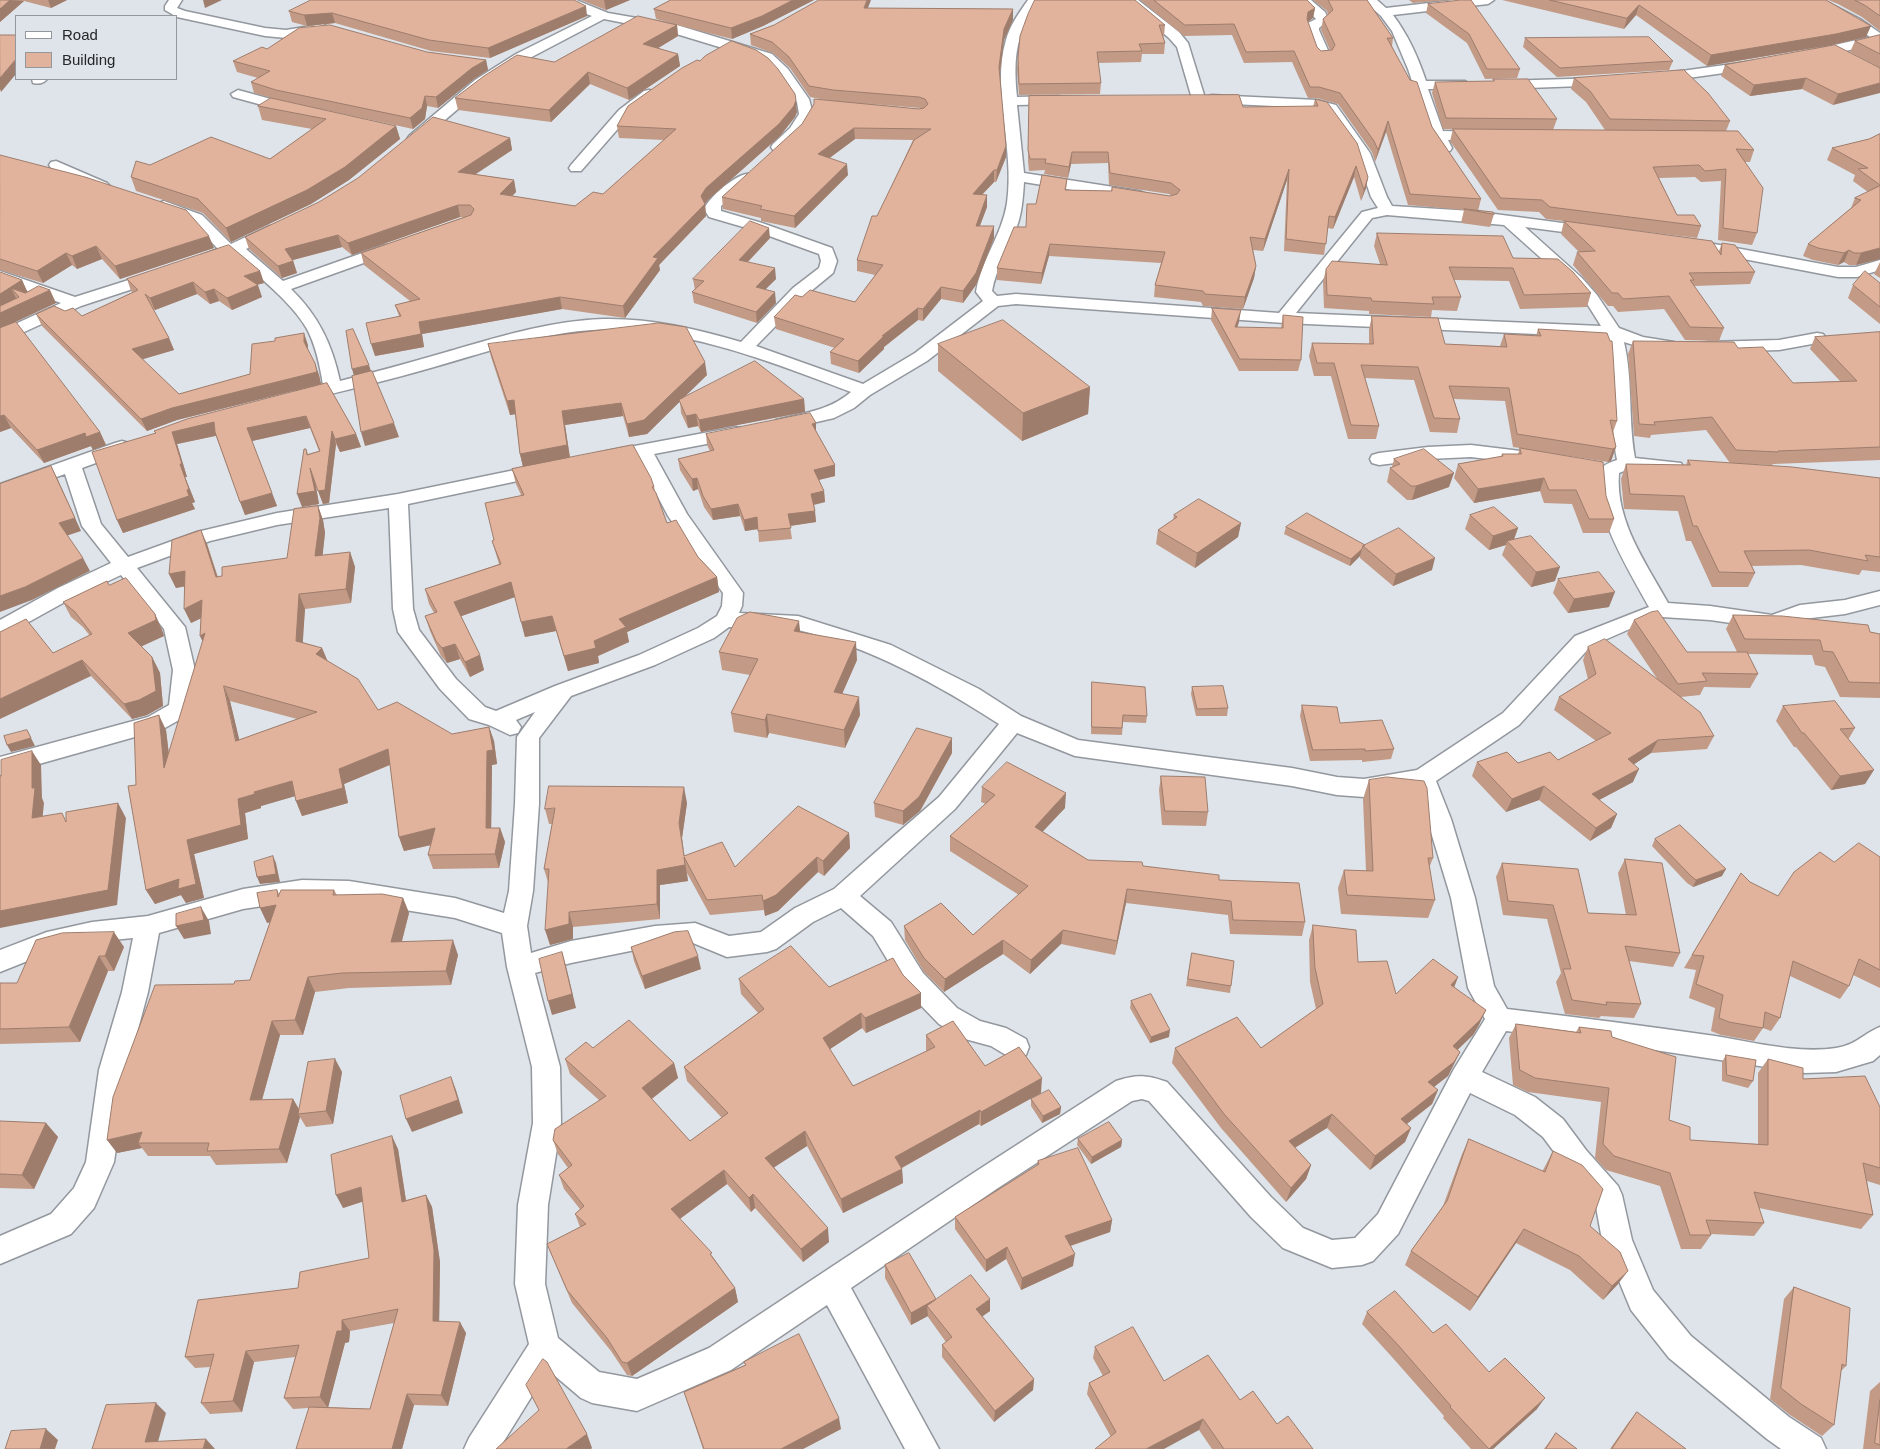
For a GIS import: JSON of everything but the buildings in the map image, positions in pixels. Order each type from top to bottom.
[{"type":"street","points":[[566,0],[603,15],[672,28],[732,45],[767,58],[809,103],[806,114],[796,131],[768,156]]},
{"type":"street","points":[[993,302],[984,292],[986,274],[1007,234],[1014,206],[1017,176],[1014,124],[1007,63],[1012,36],[1034,0]]},
{"type":"street","points":[[1130,0],[1174,36],[1183,46],[1198,99]]},
{"type":"street","points":[[1304,0],[1321,15],[1323,20],[1313,26],[1313,30],[1324,57]]},
{"type":"street","points":[[1369,0],[1384,12],[1401,38],[1421,85],[1437,135],[1453,160]]},
{"type":"street","points":[[1384,12],[1488,0]]},
{"type":"street","points":[[1797,57],[1873,41],[1877,38],[1868,29],[1813,0]]},
{"type":"street","points":[[169,9],[181,14],[265,32],[286,34],[320,28],[334,29]]},
{"type":"street","points":[[402,149],[480,84],[521,56],[603,15]]},
{"type":"street","points":[[710,56],[732,45],[755,37]]},
{"type":"street","points":[[1834,50],[1848,58]]},
{"type":"street","points":[[1649,78],[1702,73],[1769,62]]},
{"type":"street","points":[[488,64],[506,66]]},
{"type":"street","points":[[1421,85],[1554,85],[1614,81]]},
{"type":"street","points":[[576,168],[624,113],[658,88]]},
{"type":"street","points":[[238,94],[276,106],[305,112]]},
{"type":"street","points":[[1179,99],[1317,104],[1331,108],[1363,153],[1379,197],[1387,210]]},
{"type":"street","points":[[1010,100],[1075,100]]},
{"type":"street","points":[[398,133],[417,136]]},
{"type":"street","points":[[1437,135],[1495,136]]},
{"type":"street","points":[[56,165],[117,191]]},
{"type":"street","points":[[744,348],[799,292],[827,270],[829,261],[826,251],[756,226],[714,214],[712,209],[714,204],[754,169]]},
{"type":"street","points":[[1017,176],[1153,198]]},
{"type":"street","points":[[152,202],[197,218],[294,302],[314,327],[325,353],[333,388]]},
{"type":"street","points":[[1484,205],[1590,297],[1603,311],[1613,332],[1619,356],[1622,437],[1610,467],[1608,480],[1610,495],[1618,524],[1661,610]]},
{"type":"street","points":[[1284,318],[1367,215],[1387,210],[1501,219],[1607,233]]},
{"type":"street","points":[[194,264],[232,250],[286,224]]},
{"type":"street","points":[[1675,242],[1771,258],[1812,268],[1857,272],[1880,265]]},
{"type":"street","points":[[279,288],[404,243]]},
{"type":"street","points":[[0,338],[75,302],[167,272]]},
{"type":"street","points":[[1857,272],[1872,282]]},
{"type":"street","points":[[0,276],[75,302]]},
{"type":"street","points":[[587,461],[828,414],[848,404],[864,391],[922,357],[993,302],[1016,299],[1284,318],[1613,332],[1658,346],[1716,348],[1779,345],[1817,338]]},
{"type":"street","points":[[287,400],[426,364],[518,336],[566,327],[629,325],[698,335],[744,348],[864,391]]},
{"type":"street","points":[[0,491],[141,441]]},
{"type":"street","points":[[497,720],[563,691],[647,660],[706,633],[725,620],[732,606],[733,592],[678,516],[643,451]]},
{"type":"street","points":[[1379,459],[1471,451],[1503,453],[1556,461]]},
{"type":"street","points":[[0,766],[156,723],[180,709],[184,670],[174,627],[92,526],[71,465]]},
{"type":"street","points":[[0,629],[65,593],[123,566],[213,534],[277,519],[398,500],[560,467]]},
{"type":"street","points":[[1610,467],[1695,468]]},
{"type":"street","points":[[398,500],[403,609],[409,632],[448,684],[477,713],[497,720],[528,737]]},
{"type":"street","points":[[725,620],[798,623],[882,650],[971,695],[1013,722],[1075,748],[1292,777],[1337,786],[1364,788],[1423,778],[1511,718],[1583,641],[1607,629],[1661,610],[1773,622],[1800,612],[1845,607],[1880,598]]},
{"type":"street","points":[[563,691],[528,737],[527,804],[522,881],[514,926],[520,967],[546,1067],[548,1123],[533,1205],[530,1284],[546,1347],[592,1387],[637,1395],[720,1359],[988,1179],[1126,1090],[1142,1087],[1157,1091],[1261,1207],[1293,1238],[1332,1254],[1362,1251],[1388,1224],[1464,1077],[1499,1019]]},
{"type":"street","points":[[520,967],[571,952],[655,936],[695,933],[727,947],[767,942],[804,915],[843,896],[947,803],[1013,722]]},
{"type":"street","points":[[1423,778],[1439,819],[1463,898],[1481,988],[1499,1019]]},
{"type":"street","points":[[0,961],[47,942],[92,932],[148,926],[243,900],[302,890],[349,891],[390,900],[455,908],[514,926]]},
{"type":"street","points":[[843,896],[882,929],[914,981],[948,1016],[974,1031],[998,1036],[1016,1047]]},
{"type":"street","points":[[0,1250],[61,1224],[84,1198],[100,1162],[113,1070],[135,992],[148,926]]},
{"type":"street","points":[[1499,1019],[1635,1036],[1805,1061],[1836,1060],[1863,1052],[1880,1039]]},
{"type":"street","points":[[1464,1077],[1525,1106],[1553,1128],[1576,1159],[1608,1195],[1617,1240],[1642,1300],[1680,1347],[1778,1428],[1810,1449]]},
{"type":"street","points":[[832,1284],[923,1449]]},
{"type":"street","points":[[480,1449],[546,1347]]}]
